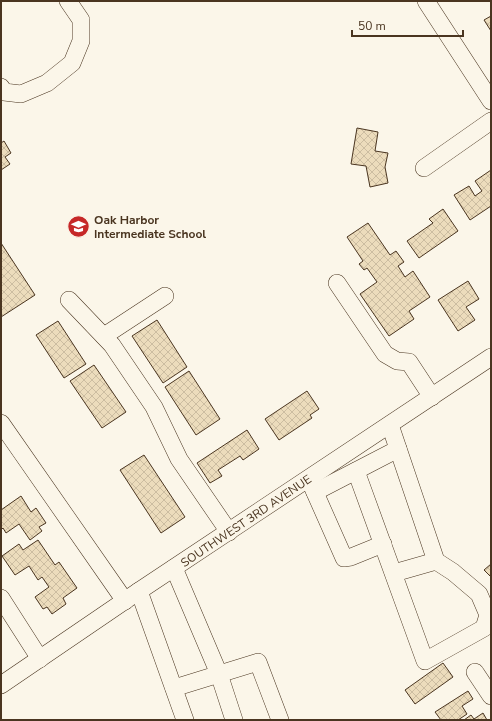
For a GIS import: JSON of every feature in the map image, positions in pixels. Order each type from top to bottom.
[{"type":"street","points":[[1,87],[4,92],[21,94],[47,83],[72,63],[81,41],[81,20],[68,1]]},
{"type":"street","points":[[426,1],[491,100]]},
{"type":"street","points":[[424,168],[491,121]]},
{"type":"street","points":[[337,283],[385,354],[397,361],[409,362],[432,397]]},
{"type":"street","points":[[104,336],[165,296]]},
{"type":"street","points":[[68,300],[112,345],[154,407],[179,459],[229,532]]},
{"type":"street","name":"SOUTHWEST 3RD AVENUE","points":[[1,685],[229,532],[312,486],[390,425],[491,357]]},
{"type":"street","points":[[1,424],[125,601]]},
{"type":"street","points":[[356,471],[426,661],[484,628],[488,616],[479,594],[454,572],[436,561],[390,425]]},
{"type":"street","points":[[383,544],[352,557],[344,558],[312,486],[356,471],[398,449]]},
{"type":"street","points":[[394,573],[436,561]]},
{"type":"street","points":[[174,568],[219,674],[234,720]]},
{"type":"street","points":[[139,591],[185,720]]},
{"type":"street","points":[[1,598],[40,659]]},
{"type":"street","points":[[174,688],[258,662],[280,720]]},
{"type":"street","points":[[475,672],[491,696]]},
{"type":"building","points":[[491,16],[491,31],[484,20]]},
{"type":"building","points":[[357,128],[378,132],[375,151],[388,153],[385,167],[388,183],[370,187],[366,166],[351,164]]},
{"type":"building","points":[[4,141],[11,153],[5,157],[10,164],[1,170],[1,143]]},
{"type":"building","points":[[491,170],[491,206],[470,220],[454,195],[469,186],[475,196],[482,191],[475,181]]},
{"type":"building","points":[[443,209],[458,231],[419,258],[407,241],[433,223],[429,219]]},
{"type":"building","points":[[368,223],[390,255],[396,251],[404,262],[398,266],[405,277],[413,271],[430,297],[409,311],[414,319],[389,336],[360,294],[377,282],[367,268],[364,270],[359,264],[363,261],[347,237]]},
{"type":"building","points":[[1,243],[35,295],[1,317]]},
{"type":"building","points":[[468,281],[479,299],[466,307],[475,320],[458,331],[438,300]]},
{"type":"building","points":[[157,320],[187,367],[163,383],[132,336]]},
{"type":"building","points":[[58,321],[86,364],[64,378],[36,335]]},
{"type":"building","points":[[94,365],[126,412],[102,428],[70,381]]},
{"type":"building","points":[[189,371],[220,419],[196,435],[165,387]]},
{"type":"building","points":[[307,391],[319,409],[310,415],[312,418],[279,440],[265,419]]},
{"type":"building","points":[[247,430],[259,449],[243,460],[240,456],[218,470],[222,476],[210,483],[197,463]]},
{"type":"building","points":[[144,455],[185,517],[161,533],[120,470]]},
{"type":"building","points":[[21,496],[31,512],[36,508],[46,523],[39,527],[42,531],[30,540],[19,524],[6,533],[3,528],[1,530],[1,510]]},
{"type":"building","points":[[38,540],[55,565],[59,562],[77,588],[63,598],[66,604],[52,614],[47,607],[43,609],[35,597],[49,587],[42,577],[38,580],[29,566],[15,575],[2,556],[19,544],[23,550]]},
{"type":"building","points":[[491,564],[491,577],[484,570]]},
{"type":"building","points":[[443,663],[453,677],[415,704],[405,690]]},
{"type":"building","points":[[468,691],[473,699],[462,706],[467,714],[458,720],[441,720],[435,712]]},
{"type":"building","points":[[483,713],[487,720],[464,720],[471,715],[474,719]]},
{"type":"place","name":"Oak Harbor Intermediate School","points":[[79,227]]}]
